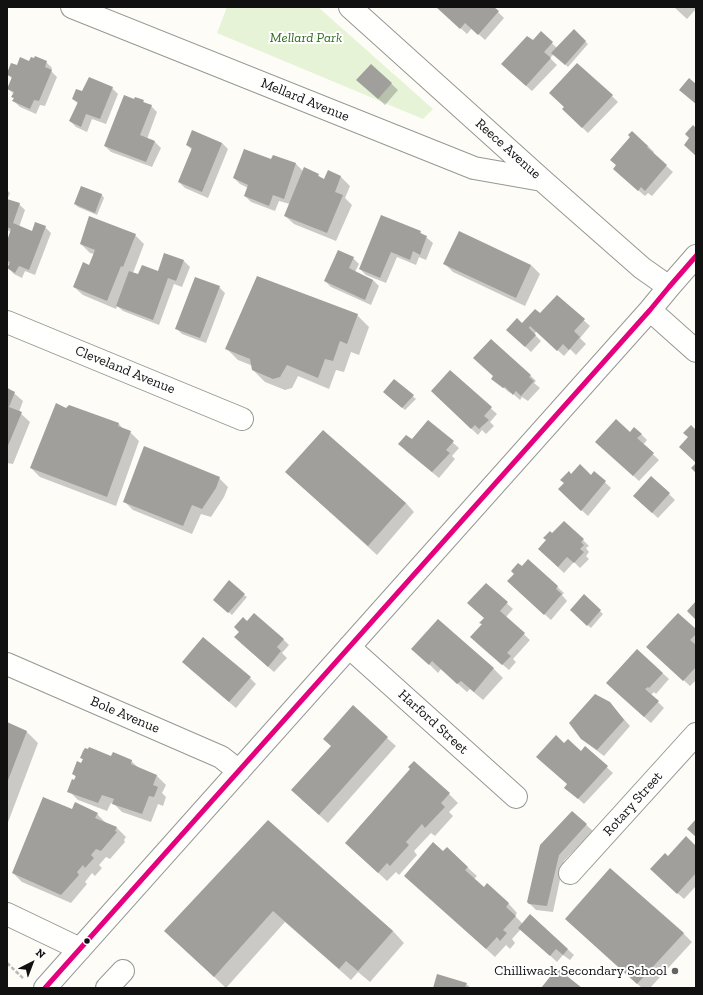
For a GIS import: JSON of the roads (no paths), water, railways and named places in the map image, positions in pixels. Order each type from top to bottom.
[{"type":"street","name":"Mellard Avenue","points":[[72,7],[474,168],[542,180]]},
{"type":"street","name":"Reece Avenue","points":[[350,7],[542,180],[642,268],[668,287]]},
{"type":"street","points":[[37,986],[80,949],[650,310],[668,287],[696,256]]},
{"type":"street","points":[[650,310],[696,351]]},
{"type":"street","name":"Cleveland Avenue","points":[[7,322],[242,418]]},
{"type":"street","name":"Harford Street","points":[[350,647],[516,797]]},
{"type":"street","name":"Bole Avenue","points":[[7,664],[221,757],[239,771]]},
{"type":"street","name":"Rotary Street","points":[[570,873],[696,734]]},
{"type":"street","points":[[7,914],[80,949]]},
{"type":"street","points":[[107,988],[123,971]]},
{"type":"place","name":"Chilliwack Secondary School","points":[[675,971]]},
{"type":"park label","name":"Mellard Park","points":[[306,38]]}]
